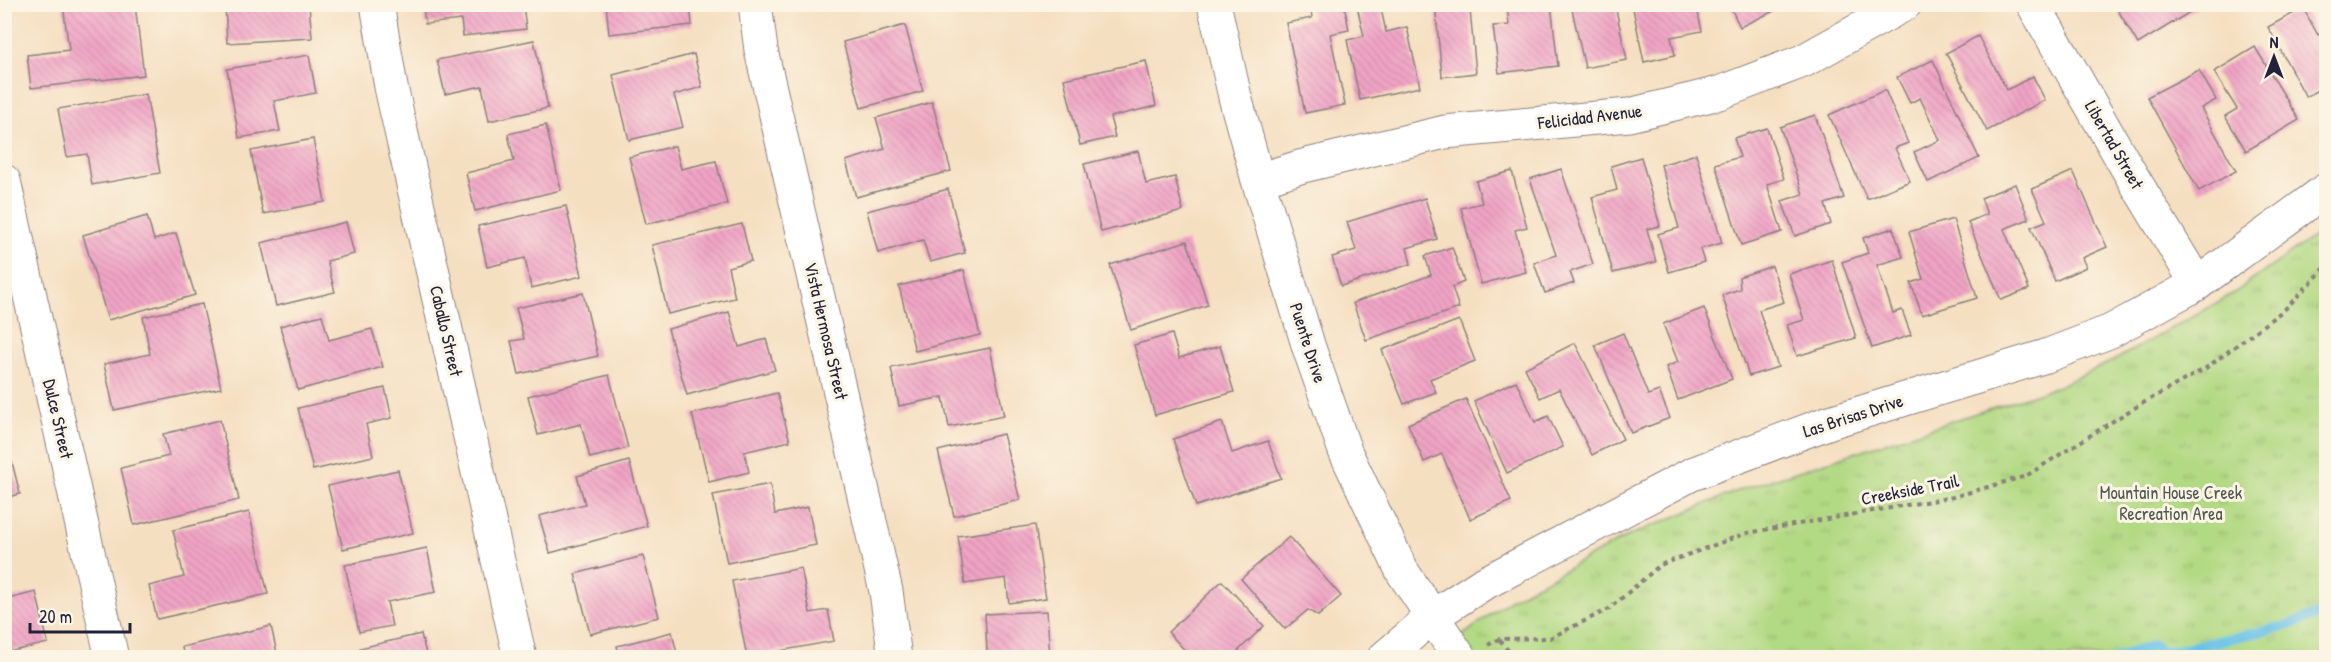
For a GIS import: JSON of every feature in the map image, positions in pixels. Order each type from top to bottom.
[{"type":"street","name":"Caballo Street","points":[[377,4],[391,87],[520,657]]},
{"type":"street","name":"Vista Hermosa Street","points":[[755,4],[761,50],[886,591],[896,657]]},
{"type":"street","name":"Puente Drive","points":[[1214,4],[1235,97],[1258,180],[1309,348],[1345,451],[1402,571],[1433,616],[1471,653]]},
{"type":"street","name":"Felicidad Avenue","points":[[1258,180],[1303,166],[1445,132],[1629,115],[1719,93],[1803,61],[1905,4]]},
{"type":"street","name":"Libertad Street","points":[[2033,4],[2197,284]]},
{"type":"street","name":"Dulce Street","points":[[4,181],[112,657]]},
{"type":"street","name":"Las Brisas Drive","points":[[1384,657],[1433,616],[1481,585],[1692,474],[1830,422],[2046,356],[2111,331],[2197,284],[2326,190]]},
{"type":"path","name":"Creekside Trail","points":[[1471,653],[1499,639],[1550,638],[1609,609],[1660,565],[1747,534],[1953,497],[2026,476],[2129,411],[2206,368],[2285,309],[2326,267]]},
{"type":"path","points":[[1499,639],[1514,657]]},
{"type":"green space","name":"Mountain House Creek Recreation Area","points":[[2326,228],[2326,657],[1433,658],[1511,599],[1626,537],[1737,491],[2056,387],[2115,360],[2234,293]]},
{"type":"building","points":[[423,4],[523,4],[526,29],[463,36],[461,20],[425,24]]},
{"type":"building","points":[[606,4],[690,4],[692,25],[609,34]]},
{"type":"building","points":[[1310,4],[1344,4],[1349,30],[1330,34],[1345,105],[1305,113],[1286,23],[1312,18]]},
{"type":"building","points":[[1380,4],[1386,32],[1407,27],[1420,87],[1360,100],[1347,40],[1364,36],[1357,6]]},
{"type":"building","points":[[1435,4],[1498,4],[1498,7],[1470,10],[1476,73],[1442,77]]},
{"type":"building","points":[[1507,4],[1551,4],[1558,66],[1499,73],[1493,26],[1509,25]]},
{"type":"building","points":[[1632,4],[1696,4],[1702,31],[1671,37],[1675,55],[1644,62]]},
{"type":"building","points":[[1729,4],[1776,4],[1778,9],[1740,27]]},
{"type":"building","points":[[2114,4],[2203,4],[2138,44]]},
{"type":"building","points":[[63,5],[135,5],[144,75],[31,88],[27,55],[69,50]]},
{"type":"building","points":[[225,5],[309,5],[312,38],[227,43]]},
{"type":"building","points":[[1571,5],[1615,5],[1627,60],[1585,68]]},
{"type":"building","points":[[2303,8],[2318,35],[2326,30],[2326,85],[2306,97],[2268,27]]},
{"type":"building","points":[[905,25],[923,91],[861,108],[843,42]]},
{"type":"building","points":[[1978,36],[2007,90],[2033,76],[2045,100],[1987,131],[1946,53]]},
{"type":"building","points":[[534,40],[548,108],[489,121],[482,86],[445,94],[437,60]]},
{"type":"building","points":[[2255,47],[2299,120],[2246,151],[2225,116],[2237,109],[2214,72]]},
{"type":"building","points":[[694,54],[702,87],[674,95],[683,127],[629,140],[613,75]]},
{"type":"building","points":[[309,55],[316,93],[274,101],[280,131],[239,138],[227,69]]},
{"type":"building","points":[[1933,60],[1979,158],[1928,182],[1914,152],[1940,140],[1920,98],[1910,103],[1897,77]]},
{"type":"building","points":[[1146,61],[1156,106],[1110,117],[1115,137],[1080,145],[1064,79]]},
{"type":"building","points":[[2199,70],[2216,100],[2201,108],[2236,171],[2199,191],[2147,97]]},
{"type":"building","points":[[1885,90],[1908,143],[1895,148],[1910,181],[1867,199],[1829,115]]},
{"type":"building","points":[[146,94],[160,173],[92,185],[87,154],[67,157],[58,109]]},
{"type":"building","points":[[932,102],[951,171],[856,197],[846,161],[885,149],[876,118]]},
{"type":"building","points":[[1815,115],[1844,198],[1825,204],[1831,224],[1795,236],[1782,201],[1803,194],[1780,127]]},
{"type":"building","points":[[546,125],[561,190],[475,211],[466,173],[514,161],[508,134]]},
{"type":"building","points":[[1767,128],[1784,179],[1767,184],[1782,232],[1741,245],[1715,164],[1740,157],[1734,138]]},
{"type":"building","points":[[313,139],[325,202],[263,214],[251,151]]},
{"type":"building","points":[[675,146],[681,169],[716,161],[727,204],[646,224],[629,157]]},
{"type":"building","points":[[1138,151],[1146,184],[1175,177],[1183,211],[1101,232],[1084,164]]},
{"type":"building","points":[[1696,154],[1722,243],[1700,249],[1704,262],[1669,272],[1658,234],[1679,228],[1661,165]]},
{"type":"building","points":[[1641,157],[1660,226],[1647,229],[1656,262],[1613,273],[1592,197],[1617,190],[1611,166]]},
{"type":"building","points":[[1561,169],[1593,264],[1570,272],[1574,283],[1545,293],[1534,263],[1556,255],[1530,179]]},
{"type":"building","points":[[1512,171],[1527,227],[1515,230],[1526,272],[1481,284],[1461,208],[1482,203],[1476,181]]},
{"type":"building","points":[[2073,171],[2107,247],[2082,258],[2086,267],[2055,281],[2031,227],[2046,221],[2032,189]]},
{"type":"building","points":[[2015,184],[2029,219],[2004,229],[2029,289],[2001,300],[1968,222],[1987,214],[1981,198]]},
{"type":"building","points":[[948,189],[965,253],[930,262],[923,240],[878,253],[867,211]]},
{"type":"building","points":[[1425,198],[1437,239],[1407,248],[1411,264],[1341,286],[1332,257],[1356,250],[1347,222]]},
{"type":"building","points":[[566,206],[582,276],[531,288],[525,258],[487,267],[478,226]]},
{"type":"building","points":[[147,216],[154,240],[176,233],[195,295],[108,320],[83,235]]},
{"type":"building","points":[[1953,219],[1977,298],[1922,315],[1911,283],[1923,279],[1909,232]]},
{"type":"building","points":[[346,222],[354,254],[327,261],[335,292],[276,306],[261,243]]},
{"type":"building","points":[[742,224],[751,261],[728,267],[735,298],[668,314],[652,245]]},
{"type":"building","points":[[1893,228],[1903,257],[1877,265],[1893,313],[1902,310],[1911,335],[1872,348],[1842,262],[1868,253],[1863,238]]},
{"type":"building","points":[[1187,241],[1208,305],[1131,330],[1110,265]]},
{"type":"building","points":[[1452,247],[1464,282],[1452,287],[1459,308],[1366,340],[1353,303],[1431,275],[1425,256]]},
{"type":"building","points":[[1832,260],[1856,338],[1797,356],[1787,325],[1804,320],[1789,274]]},
{"type":"building","points":[[1772,266],[1784,302],[1759,310],[1778,367],[1749,376],[1722,295],[1740,289],[1739,277]]},
{"type":"building","points":[[964,270],[980,335],[915,351],[899,286]]},
{"type":"building","points":[[583,293],[598,356],[519,374],[511,341],[524,339],[516,308]]},
{"type":"building","points":[[202,304],[221,388],[114,410],[104,364],[150,354],[143,317]]},
{"type":"building","points":[[1704,308],[1732,379],[1678,400],[1666,367],[1678,362],[1663,324]]},
{"type":"building","points":[[729,312],[739,347],[766,339],[775,370],[687,395],[668,329]]},
{"type":"building","points":[[322,315],[329,340],[372,329],[383,367],[298,390],[280,326]]},
{"type":"building","points":[[1459,320],[1475,361],[1430,379],[1436,392],[1404,404],[1382,350]]},
{"type":"building","points":[[1623,333],[1648,395],[1659,391],[1670,418],[1631,433],[1595,345]]},
{"type":"building","points":[[1172,334],[1179,358],[1220,346],[1234,392],[1155,415],[1134,345]]},
{"type":"building","points":[[1575,343],[1623,439],[1592,455],[1559,389],[1540,398],[1525,368]]},
{"type":"building","points":[[990,348],[1004,416],[949,427],[943,397],[899,406],[891,368]]},
{"type":"building","points":[[609,375],[628,448],[590,458],[581,424],[538,435],[528,396]]},
{"type":"building","points":[[1516,381],[1535,422],[1548,416],[1563,447],[1507,473],[1474,401]]},
{"type":"building","points":[[385,388],[392,418],[366,424],[373,456],[313,470],[298,408]]},
{"type":"building","points":[[777,393],[790,441],[744,452],[749,472],[709,482],[692,414]]},
{"type":"building","points":[[1466,399],[1511,501],[1470,519],[1442,454],[1424,462],[1408,424]]},
{"type":"building","points":[[220,420],[239,500],[134,525],[121,468],[169,456],[163,434]]},
{"type":"building","points":[[1222,422],[1232,453],[1268,441],[1281,478],[1196,506],[1173,439]]},
{"type":"building","points":[[1003,434],[1020,500],[954,516],[938,451]]},
{"type":"building","points":[[629,461],[647,526],[550,553],[539,516],[585,504],[577,476]]},
{"type":"building","points":[[12,462],[20,494],[4,498],[4,464]]},
{"type":"building","points":[[398,470],[413,533],[343,549],[328,486]]},
{"type":"building","points":[[770,484],[775,514],[808,507],[816,545],[727,563],[713,495]]},
{"type":"building","points":[[249,512],[268,594],[157,619],[149,586],[184,577],[173,530]]},
{"type":"building","points":[[1035,525],[1046,598],[1009,603],[1006,578],[965,584],[958,536]]},
{"type":"building","points":[[1289,537],[1341,596],[1318,616],[1308,610],[1285,629],[1241,579]]},
{"type":"building","points":[[427,548],[436,592],[387,602],[392,626],[359,632],[345,565]]},
{"type":"building","points":[[643,556],[659,617],[590,634],[575,574]]},
{"type":"building","points":[[801,568],[810,613],[828,610],[834,641],[747,657],[732,581]]},
{"type":"building","points":[[1222,581],[1264,626],[1238,651],[1244,658],[1192,658],[1168,632]]},
{"type":"building","points":[[36,592],[48,643],[4,653],[4,600]]},
{"type":"building","points":[[1047,611],[1050,658],[964,658],[964,654],[987,652],[985,614]]},
{"type":"building","points":[[271,626],[278,658],[184,658],[182,647]]},
{"type":"building","points":[[672,632],[678,658],[620,658],[617,646]]},
{"type":"building","points":[[421,634],[427,658],[362,658],[360,648]]},
{"type":"waterway","points":[[2116,658],[2154,645],[2160,651],[2172,651],[2282,627],[2326,612]]}]
